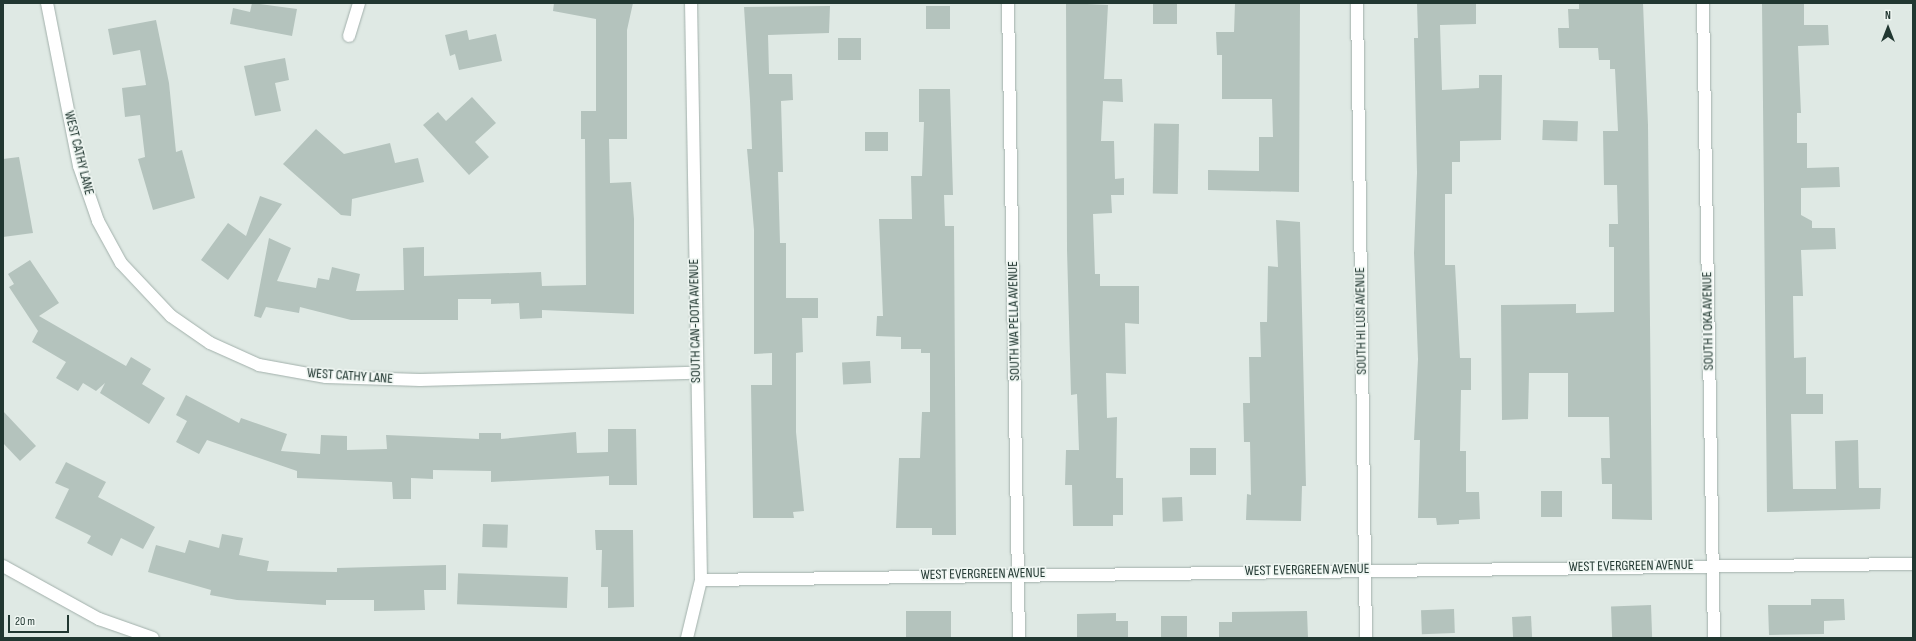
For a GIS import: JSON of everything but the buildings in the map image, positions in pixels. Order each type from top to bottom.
[{"type":"street","name":"WEST CATHY LANE","points":[[48,3],[79,166],[98,221],[121,263],[171,316],[210,343],[259,365],[326,378],[420,380],[695,373]]},
{"type":"street","points":[[349,36],[359,3]]},
{"type":"street","name":"SOUTH CAN-DOTA AVENUE","points":[[687,638],[701,580],[695,373],[691,3]]},
{"type":"street","name":"SOUTH WA PELLA AVENUE","points":[[1008,3],[1019,638]]},
{"type":"street","name":"SOUTH HI LUSI AVENUE","points":[[1357,3],[1366,638]]},
{"type":"street","name":"SOUTH I OKA AVENUE","points":[[1702,3],[1714,638]]},
{"type":"street","name":"WEST EVERGREEN AVENUE","points":[[701,580],[1713,564],[1913,564]]},
{"type":"street","points":[[3,566],[99,619],[153,638]]}]
